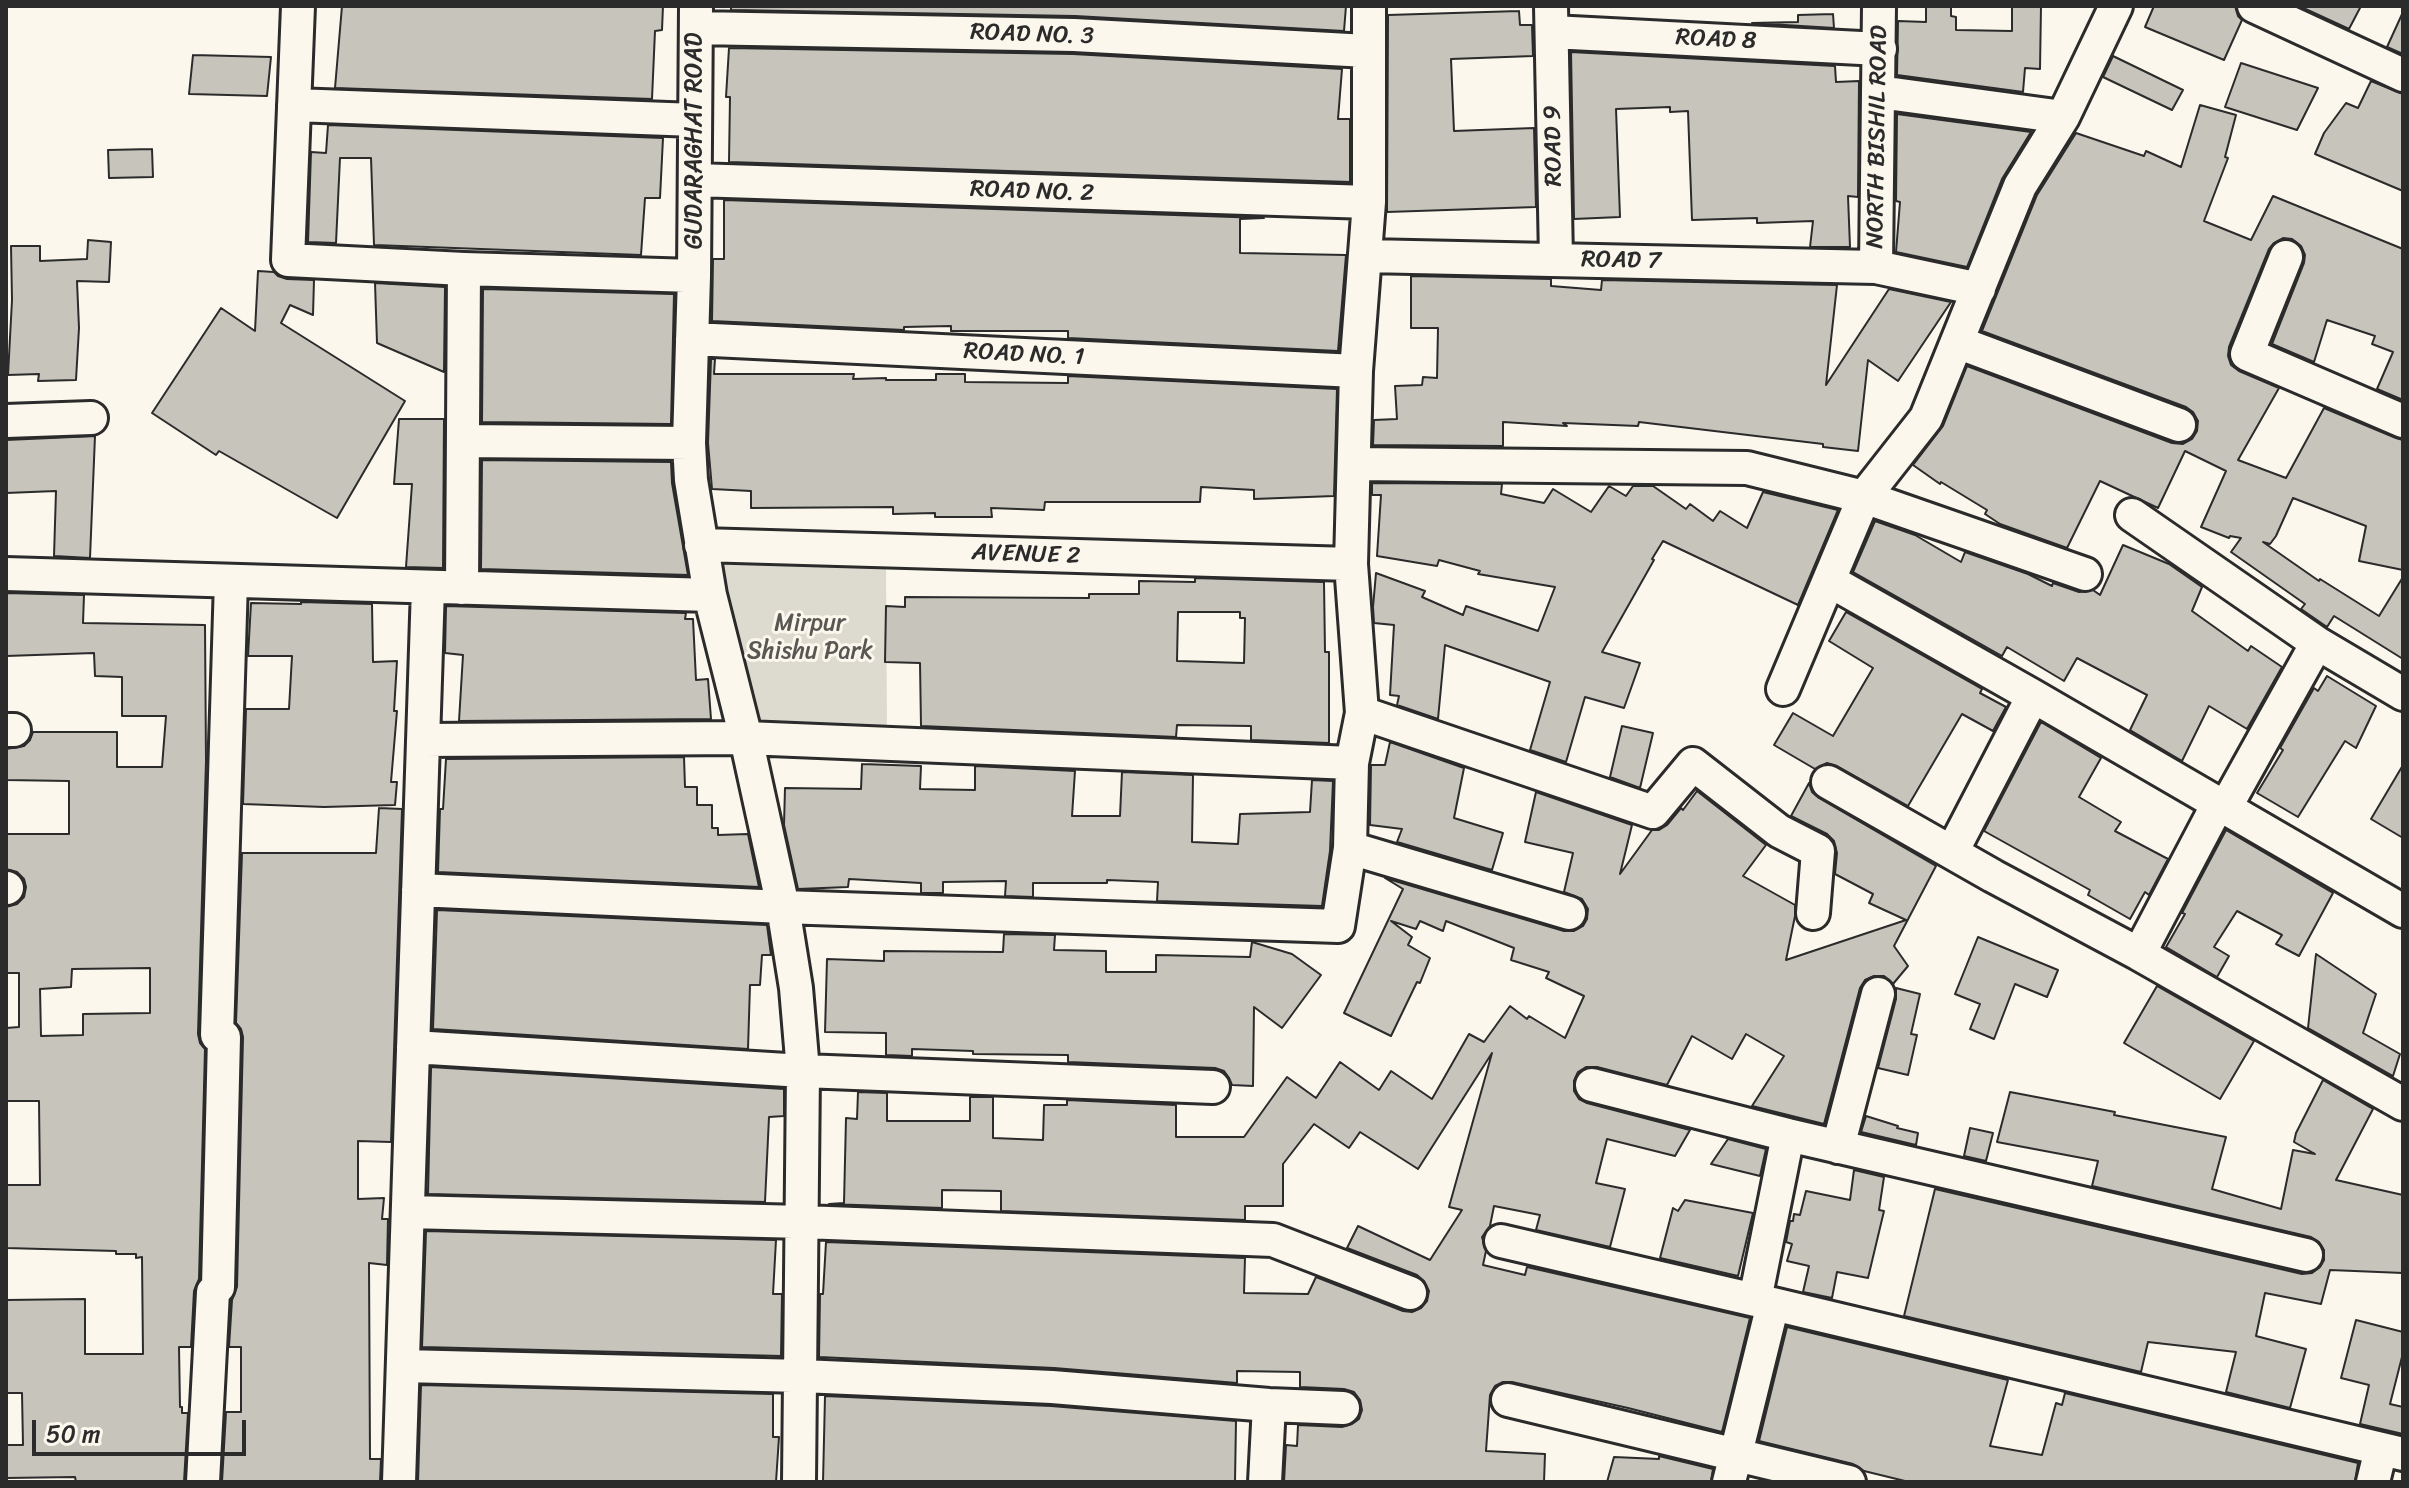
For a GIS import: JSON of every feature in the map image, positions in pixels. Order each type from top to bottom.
[{"type":"street","points":[[298,6],[288,260],[694,276]]},
{"type":"street","points":[[418,890],[783,907],[1338,926],[1350,848],[1352,763],[1362,713],[1351,564],[1356,371],[1369,202],[1369,6]]},
{"type":"street","name":"NORTH BISHIL ROAD","points":[[1876,267],[1879,6]]},
{"type":"street","points":[[1783,689],[1864,497],[1926,418],[2020,186],[2063,117],[2116,6]]},
{"type":"street","points":[[2254,6],[2403,75]]},
{"type":"street","name":"ROAD NO. 3","points":[[696,17],[1367,51]]},
{"type":"street","name":"GUDARAGHAT ROAD","points":[[696,17],[691,480],[710,595],[746,738],[783,907],[796,988],[803,1071],[799,1482]]},
{"type":"street","name":"ROAD 8","points":[[1552,19],[1880,49]]},
{"type":"street","name":"ROAD 9","points":[[1552,19],[1556,259]]},
{"type":"street","points":[[1879,92],[2063,117]]},
{"type":"street","points":[[294,105],[695,120]]},
{"type":"street","name":"ROAD NO. 2","points":[[695,180],[1369,202]]},
{"type":"street","name":"ROAD 7","points":[[1366,256],[1876,267],[1979,289]]},
{"type":"street","points":[[2286,257],[2247,354],[2403,421]]},
{"type":"street","points":[[462,588],[464,269]]},
{"type":"street","name":"ROAD NO. 1","points":[[692,339],[1356,371]]},
{"type":"street","points":[[1957,342],[2179,425]]},
{"type":"street","points":[[6,421],[91,418]]},
{"type":"street","points":[[463,441],[689,443]]},
{"type":"street","points":[[1355,464],[1747,468],[1864,497],[2085,574]]},
{"type":"street","points":[[2132,515],[2317,643],[2403,694]]},
{"type":"street","name":"AVENUE 2","points":[[701,545],[1351,564]]},
{"type":"street","points":[[6,574],[710,595]]},
{"type":"street","points":[[203,1482],[213,1292],[218,1287],[219,1256],[224,1037],[217,1035],[231,581]]},
{"type":"street","points":[[1830,581],[2403,911]]},
{"type":"street","points":[[399,1482],[428,587]]},
{"type":"street","points":[[2139,954],[2317,643]]},
{"type":"street","points":[[1952,852],[2033,696]]},
{"type":"street","points":[[1362,713],[1653,812],[1693,764],[1779,831],[1818,851],[1813,913]]},
{"type":"street","points":[[423,740],[746,738],[1352,763]]},
{"type":"street","points":[[1828,782],[2401,1098]]},
{"type":"street","points":[[1350,848],[1569,913]]},
{"type":"street","points":[[1838,1147],[1878,994]]},
{"type":"street","points":[[413,1047],[803,1071],[1213,1087]]},
{"type":"street","points":[[1592,1085],[1838,1147],[2306,1255]]},
{"type":"street","points":[[1733,1468],[1764,1302],[1788,1135]]},
{"type":"street","points":[[408,1212],[803,1222],[1273,1240],[1410,1293]]},
{"type":"street","points":[[1501,1241],[2392,1452],[2373,1482]]},
{"type":"street","points":[[403,1366],[802,1376],[1052,1387],[1343,1408]]},
{"type":"street","points":[[1508,1400],[1733,1468],[1849,1482]]},
{"type":"street","points":[[1265,1482],[1269,1405]]},
{"type":"green space","name":"Mirpur Shishu Park","points":[[713,556],[886,563],[887,732],[754,728]]},
{"type":"building","points":[[342,6],[663,6],[662,30],[655,31],[652,99],[335,88]]},
{"type":"building","points":[[731,6],[1346,6],[1344,31],[1075,16],[731,10]]},
{"type":"building","points":[[1926,6],[1951,6],[1951,16],[1956,17],[1956,30],[2012,31],[2012,6],[2041,6],[2040,69],[2025,68],[2023,92],[1897,75],[1898,21],[1926,22]]},
{"type":"building","points":[[2154,6],[2235,6],[2242,20],[2224,60],[2145,27]]},
{"type":"building","points":[[2299,6],[2361,6],[2349,29]]},
{"type":"building","points":[[1519,11],[1520,25],[1532,25],[1533,56],[1451,59],[1454,131],[1534,128],[1536,207],[1387,212],[1388,15]]},
{"type":"building","points":[[2403,12],[2403,54],[2387,47]]},
{"type":"building","points":[[1833,14],[1834,28],[1752,23],[1798,22],[1798,15]]},
{"type":"building","points":[[729,48],[1073,54],[1342,69],[1338,119],[1350,119],[1350,182],[729,162],[730,97],[726,97]]},
{"type":"building","points":[[1571,52],[1835,66],[1836,82],[1859,81],[1858,197],[1848,196],[1850,247],[1810,247],[1813,221],[1757,223],[1757,218],[1692,220],[1688,111],[1670,112],[1670,107],[1616,109],[1620,217],[1574,219]]},
{"type":"building","points":[[193,55],[271,57],[267,96],[189,94]]},
{"type":"building","points":[[2113,56],[2183,90],[2172,110],[2103,77]]},
{"type":"building","points":[[2241,63],[2318,88],[2297,130],[2225,107]]},
{"type":"building","points":[[2371,81],[2403,94],[2403,191],[2315,154],[2324,133],[2346,103],[2358,108]]},
{"type":"building","points":[[2200,105],[2236,115],[2225,157],[2228,158],[2204,221],[2251,240],[2273,196],[2403,249],[2403,400],[2377,389],[2393,352],[2372,344],[2375,336],[2327,320],[2314,362],[2272,344],[2304,263],[2301,246],[2292,239],[2283,238],[2269,249],[2228,356],[2231,365],[2239,371],[2279,388],[2238,460],[2286,478],[2324,408],[2403,440],[2403,570],[2359,561],[2366,526],[2293,498],[2276,536],[2270,544],[2263,542],[2319,581],[2379,616],[2403,577],[2403,659],[2334,616],[2327,627],[2301,609],[2305,604],[2231,552],[2241,538],[2229,538],[2201,527],[2226,471],[2185,451],[2158,508],[2100,481],[2067,548],[2000,524],[1985,514],[1987,510],[1913,465],[1943,426],[1967,366],[2172,443],[2183,444],[2192,439],[2198,421],[2186,407],[1982,331],[2037,195],[2076,133],[2144,156],[2146,151],[2181,167]]},
{"type":"building","points":[[1897,114],[2031,132],[2002,179],[1967,267],[1896,252],[1900,202],[1896,201]]},
{"type":"building","points":[[328,125],[663,138],[660,198],[645,198],[641,255],[374,245],[371,158],[340,158],[336,243],[308,242],[311,152],[326,153]]},
{"type":"building","points":[[152,149],[153,177],[109,178],[108,150]]},
{"type":"building","points":[[724,200],[1264,218],[1240,219],[1240,253],[1346,255],[1338,351],[1068,338],[1068,331],[951,331],[951,326],[904,327],[904,330],[712,321],[713,259],[724,259]]},
{"type":"building","points":[[88,240],[111,242],[109,282],[77,281],[79,328],[76,380],[38,381],[39,374],[8,375],[11,246],[40,246],[40,261],[87,259]]},
{"type":"building","points":[[258,271],[274,272],[287,279],[314,280],[313,315],[290,305],[281,323],[405,401],[337,518],[219,451],[216,455],[152,413],[221,308],[255,331]]},
{"type":"building","points":[[1411,276],[1551,279],[1551,286],[1601,290],[1602,280],[1837,285],[1826,385],[1889,289],[1951,302],[1898,381],[1868,360],[1858,451],[1639,422],[1638,426],[1563,423],[1567,426],[1503,422],[1503,446],[1373,445],[1374,420],[1397,419],[1395,386],[1422,385],[1423,377],[1437,378],[1438,328],[1411,328]]},
{"type":"building","points":[[375,283],[445,287],[444,372],[377,343]]},
{"type":"building","points":[[483,289],[674,294],[671,424],[482,422]]},
{"type":"building","points":[[711,359],[715,359],[714,374],[854,374],[853,379],[936,380],[936,374],[965,374],[965,382],[1068,383],[1068,376],[1337,389],[1334,496],[1254,499],[1254,490],[1201,487],[1200,502],[1045,502],[1044,510],[991,508],[992,517],[893,514],[893,507],[751,508],[751,491],[712,489],[708,443]]},
{"type":"building","points":[[399,419],[444,419],[443,568],[406,567],[412,484],[394,484]]},
{"type":"building","points":[[95,436],[90,558],[54,556],[56,491],[6,493],[6,440]]},
{"type":"building","points":[[482,460],[671,462],[688,575],[481,569]]},
{"type":"building","points":[[1372,483],[1502,484],[1501,494],[1544,503],[1553,489],[1591,512],[1609,486],[1626,496],[1633,486],[1653,486],[1686,509],[1690,504],[1713,521],[1720,511],[1747,528],[1763,492],[1838,510],[1798,605],[1663,541],[1602,652],[1640,663],[1624,708],[1585,697],[1566,762],[1530,750],[1550,682],[1445,645],[1438,719],[1397,705],[1399,696],[1390,695],[1394,625],[1374,623],[1376,573],[1425,591],[1422,597],[1463,615],[1466,606],[1538,631],[1555,587],[1478,574],[1480,571],[1439,560],[1437,566],[1377,556],[1381,495],[1372,495]]},
{"type":"building","points":[[1875,521],[1915,535],[1961,562],[1965,552],[2028,574],[2052,586],[2053,583],[2079,592],[2093,590],[2100,595],[2123,545],[2169,564],[2202,587],[2192,611],[2248,651],[2251,646],[2282,667],[2247,729],[2209,706],[2182,761],[2130,730],[2147,695],[2077,658],[2064,681],[2007,647],[2002,656],[1853,572]]},
{"type":"building","points":[[1195,578],[1324,582],[1325,652],[1329,652],[1329,743],[1251,740],[1251,726],[1177,725],[1176,737],[921,726],[920,663],[885,662],[886,606],[905,607],[905,597],[1089,598],[1089,594],[1139,594],[1139,581],[1195,582]],"holes":[[[1178,612],[1240,612],[1240,618],[1245,618],[1244,663],[1177,661]]]},
{"type":"building","points":[[6,593],[84,595],[83,623],[205,625],[206,761],[198,1034],[205,1049],[199,1279],[194,1291],[191,1347],[179,1347],[180,1407],[182,1413],[188,1413],[184,1482],[76,1482],[75,1477],[6,1478],[6,1445],[23,1445],[22,1393],[6,1393],[6,1300],[85,1299],[85,1354],[143,1354],[142,1257],[116,1254],[116,1251],[6,1248],[6,1185],[40,1185],[39,1101],[6,1101],[6,1028],[19,1027],[19,973],[6,973],[6,907],[17,904],[24,897],[26,887],[24,879],[17,872],[6,869],[6,834],[69,834],[69,781],[6,780],[6,749],[24,746],[33,732],[117,732],[117,767],[162,767],[166,716],[122,716],[122,677],[95,676],[94,653],[6,656]],"holes":[[[150,968],[150,1013],[83,1014],[83,1035],[41,1036],[40,989],[71,987],[72,969]]]},
{"type":"building","points":[[251,603],[372,604],[373,662],[397,661],[394,711],[397,711],[391,782],[397,782],[395,805],[324,807],[243,804],[246,709],[289,709],[292,656],[248,656]]},
{"type":"building","points":[[446,606],[686,613],[685,619],[693,619],[696,680],[708,679],[711,719],[459,721],[463,655],[445,653]]},
{"type":"building","points":[[1846,612],[1982,689],[1980,693],[2006,707],[1993,731],[1962,714],[1908,806],[1837,766],[1827,763],[1815,769],[1774,745],[1793,713],[1833,736],[1873,668],[1829,641]]},
{"type":"building","points":[[2327,676],[2376,706],[2356,748],[2345,741],[2298,817],[2257,793],[2314,688],[2318,691]]},
{"type":"building","points":[[2041,722],[2101,758],[2079,797],[2121,822],[2115,831],[2168,859],[2149,895],[2145,892],[2130,919],[2088,895],[2090,890],[1984,831]]},
{"type":"building","points":[[1622,726],[1653,733],[1640,788],[1610,777]]},
{"type":"building","points":[[1390,742],[1464,768],[1454,818],[1503,833],[1492,870],[1397,842],[1402,829],[1370,825],[1371,765],[1385,765]]},
{"type":"building","points":[[684,757],[685,787],[697,787],[697,805],[712,805],[712,828],[718,828],[718,835],[748,834],[759,887],[438,872],[440,809],[443,809],[446,759]]},
{"type":"building","points":[[862,764],[921,766],[920,789],[975,790],[975,766],[1075,771],[1072,816],[1120,816],[1122,772],[1193,775],[1192,842],[1238,844],[1240,814],[1310,812],[1312,780],[1333,781],[1330,851],[1322,906],[1157,901],[1158,882],[1107,880],[1107,883],[1033,883],[1033,897],[1005,896],[1006,881],[943,882],[943,893],[921,893],[921,883],[849,879],[848,887],[798,889],[784,825],[785,788],[861,789]]},
{"type":"building","points":[[2403,765],[2403,838],[2371,819]]},
{"type":"building","points":[[1809,783],[1812,792],[1819,798],[1936,866],[1894,946],[1908,966],[1893,984],[1884,976],[1874,976],[1865,980],[1860,988],[1824,1124],[1752,1106],[1784,1056],[1746,1034],[1732,1059],[1692,1036],[1667,1085],[1586,1067],[1578,1072],[1574,1081],[1574,1091],[1579,1099],[1690,1130],[1675,1156],[1607,1139],[1596,1183],[1625,1189],[1610,1247],[1536,1230],[1540,1215],[1494,1206],[1490,1226],[1482,1237],[1486,1251],[1483,1265],[1525,1275],[1527,1267],[1750,1318],[1722,1432],[1628,1408],[1503,1382],[1495,1386],[1490,1395],[1486,1451],[1545,1454],[1544,1482],[1284,1482],[1286,1445],[1297,1446],[1298,1425],[1342,1427],[1352,1424],[1359,1419],[1362,1410],[1354,1392],[1300,1387],[1300,1372],[1237,1371],[1237,1383],[1054,1368],[819,1357],[820,1294],[823,1294],[826,1242],[1245,1258],[1244,1293],[1308,1294],[1316,1277],[1403,1311],[1412,1312],[1421,1308],[1427,1301],[1429,1291],[1417,1275],[1347,1248],[1358,1226],[1430,1260],[1462,1210],[1449,1207],[1492,1053],[1418,1169],[1360,1132],[1349,1148],[1314,1124],[1283,1164],[1283,1206],[1245,1206],[1245,1220],[1001,1211],[1001,1191],[942,1190],[942,1208],[829,1204],[844,1203],[846,1118],[857,1119],[858,1092],[887,1093],[887,1121],[970,1121],[970,1097],[993,1097],[993,1138],[1043,1140],[1044,1105],[1067,1105],[1067,1100],[1176,1105],[1176,1137],[1244,1137],[1287,1077],[1316,1098],[1340,1062],[1379,1090],[1391,1071],[1432,1099],[1469,1034],[1484,1042],[1510,1006],[1527,1019],[1529,1016],[1565,1038],[1584,996],[1546,978],[1549,972],[1511,960],[1514,948],[1446,921],[1443,931],[1420,921],[1416,929],[1391,921],[1412,937],[1408,945],[1430,958],[1420,983],[1417,982],[1391,1036],[1344,1013],[1403,889],[1385,878],[1564,931],[1574,931],[1583,926],[1588,909],[1582,899],[1564,892],[1573,853],[1525,842],[1536,792],[1632,825],[1620,874],[1652,830],[1667,825],[1697,791],[1766,845],[1743,876],[1795,905],[1786,960],[1906,920],[1869,903],[1873,894],[1835,874],[1837,853],[1834,841],[1827,834],[1791,816]]},
{"type":"building","points":[[379,808],[402,809],[391,1142],[358,1141],[358,1199],[384,1198],[382,1219],[388,1219],[387,1265],[369,1263],[370,1459],[381,1459],[380,1482],[222,1482],[226,1412],[241,1412],[241,1347],[229,1347],[232,1300],[237,1287],[243,1037],[236,1023],[242,853],[376,853]]},
{"type":"building","points":[[2226,830],[2333,893],[2299,956],[2276,944],[2282,935],[2237,911],[2214,947],[2229,956],[2217,977],[2166,947]]},
{"type":"building","points":[[437,910],[767,925],[771,955],[762,955],[760,985],[750,985],[748,1049],[433,1029]]},
{"type":"building","points":[[1004,934],[1055,935],[1054,950],[1106,951],[1106,972],[1156,972],[1156,955],[1250,957],[1252,942],[1292,954],[1321,975],[1282,1028],[1254,1007],[1253,1086],[1232,1085],[1224,1071],[1215,1068],[1068,1062],[1068,1055],[973,1054],[973,1051],[912,1049],[912,1056],[886,1055],[886,1033],[825,1032],[827,959],[884,961],[884,951],[1003,952]]},
{"type":"building","points":[[1978,937],[2058,970],[2047,997],[2015,984],[1994,1039],[1970,1029],[1980,1004],[1955,994]]},
{"type":"building","points":[[2316,954],[2376,994],[2363,1033],[2400,1054],[2393,1076],[2308,1028]]},
{"type":"building","points":[[2157,986],[2254,1041],[2220,1099],[2124,1043]]},
{"type":"building","points":[[1896,988],[1920,994],[1911,1034],[1917,1035],[1908,1075],[1878,1068],[1896,999]]},
{"type":"building","points":[[431,1067],[784,1089],[784,1116],[769,1117],[765,1202],[428,1194]]},
{"type":"building","points":[[2323,1080],[2373,1109],[2336,1180],[2403,1195],[2403,1273],[2330,1270],[2321,1304],[2265,1293],[2256,1336],[2306,1349],[2290,1408],[2226,1392],[2236,1352],[2148,1342],[2141,1372],[1904,1316],[1935,1189],[2302,1274],[2312,1273],[2324,1260],[2324,1250],[2311,1237],[2092,1186],[2098,1161],[1997,1142],[2010,1092],[2226,1137],[2212,1189],[2281,1209],[2293,1150],[2315,1154],[2294,1142]]},
{"type":"building","points":[[1866,1116],[1918,1133],[1916,1145],[1861,1132]]},
{"type":"building","points":[[1970,1128],[1993,1133],[1986,1161],[1964,1156]]},
{"type":"building","points":[[1728,1139],[1766,1149],[1760,1176],[1711,1164]]},
{"type":"building","points":[[1854,1170],[1884,1177],[1879,1210],[1884,1211],[1868,1278],[1837,1272],[1832,1298],[1803,1292],[1809,1266],[1787,1261],[1792,1244],[1786,1242],[1790,1221],[1793,1221],[1794,1214],[1800,1215],[1806,1191],[1850,1200]]},
{"type":"building","points":[[1685,1200],[1753,1213],[1738,1276],[1660,1258],[1673,1208],[1678,1211]]},
{"type":"building","points":[[426,1231],[776,1240],[773,1294],[782,1294],[781,1356],[422,1347]]},
{"type":"building","points":[[2356,1320],[2403,1332],[2403,1353],[2390,1404],[2403,1407],[2403,1434],[2360,1424],[2369,1385],[2341,1378]]},
{"type":"building","points":[[1787,1327],[2008,1380],[1990,1446],[2042,1455],[2056,1403],[2062,1405],[2065,1393],[2358,1463],[2355,1482],[1909,1482],[1864,1471],[1853,1464],[1759,1441]]},
{"type":"building","points":[[421,1385],[773,1394],[773,1437],[779,1437],[776,1482],[418,1482]]},
{"type":"building","points":[[825,1396],[1051,1406],[1236,1421],[1235,1482],[823,1482]]},
{"type":"building","points":[[1659,1456],[1713,1469],[1711,1482],[1607,1482],[1614,1457],[1659,1459]]}]
